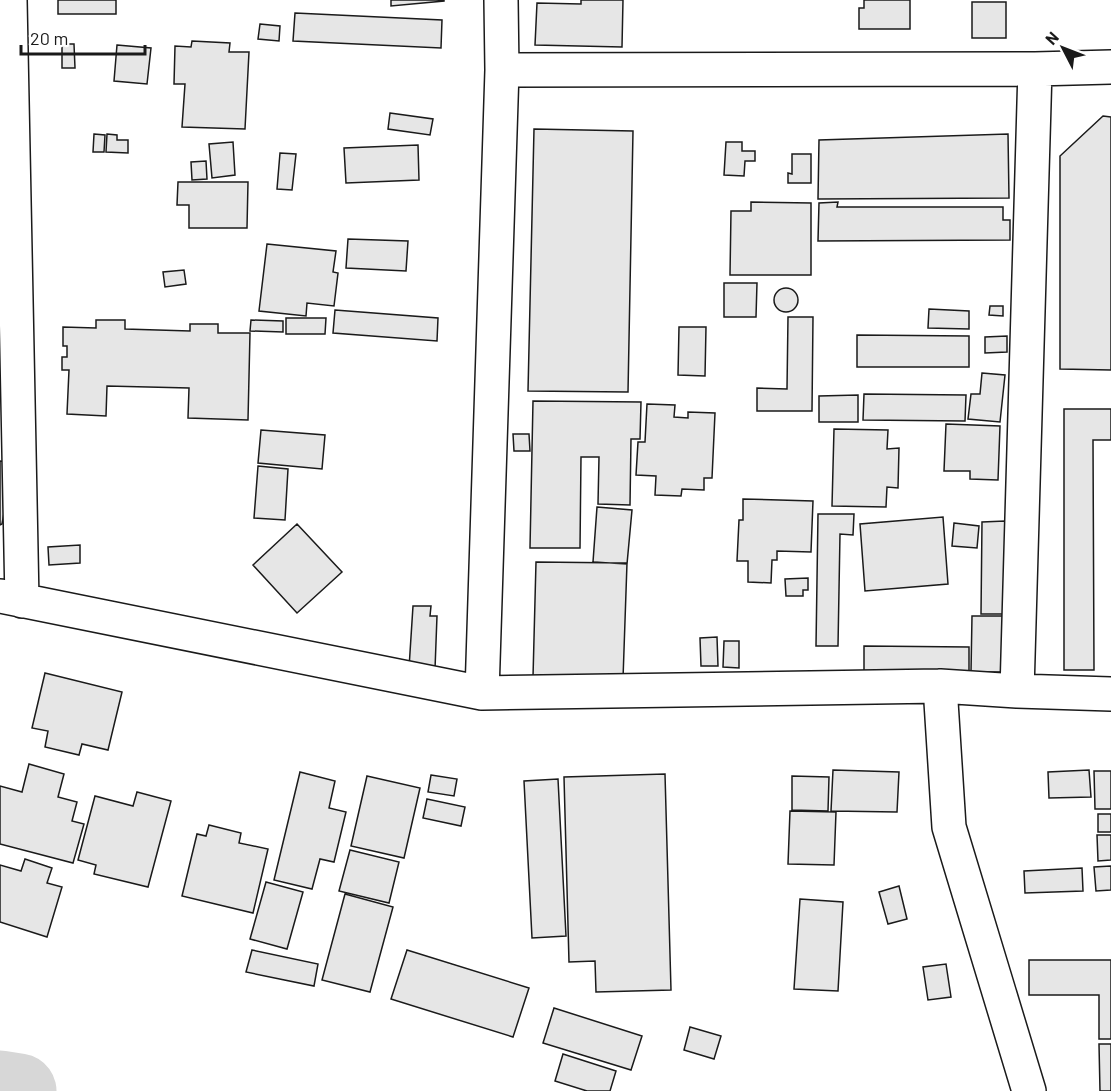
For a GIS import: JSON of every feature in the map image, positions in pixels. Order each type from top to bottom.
[{"type":"street","points":[[482,693],[502,70],[501,0]]},
{"type":"street","points":[[7,14],[11,599],[482,693],[940,686],[1017,692],[1111,694]]},
{"type":"street","points":[[502,70],[1111,67]]},
{"type":"street","points":[[1017,692],[1035,69]]},
{"type":"street","points":[[940,686],[949,827],[1029,1091]]},
{"type":"building","points":[[58,0],[116,0],[116,14],[58,14]]},
{"type":"building","points":[[391,0],[444,0],[444,1],[391,6]]},
{"type":"building","points":[[581,0],[623,0],[622,47],[535,45],[537,3],[581,4]]},
{"type":"building","points":[[864,0],[910,0],[910,29],[859,29],[859,8],[864,8]]},
{"type":"building","points":[[972,2],[1006,2],[1006,38],[972,38]]},
{"type":"building","points":[[295,13],[442,20],[441,48],[293,41]]},
{"type":"building","points":[[260,24],[280,26],[279,41],[258,39]]},
{"type":"building","points":[[192,41],[230,43],[229,52],[249,52],[245,129],[182,127],[185,84],[174,84],[175,46],[191,47]]},
{"type":"building","points":[[62,44],[74,44],[75,68],[62,68]]},
{"type":"building","points":[[117,45],[151,48],[147,84],[114,81]]},
{"type":"building","points":[[390,113],[433,119],[430,135],[388,129]]},
{"type":"building","points":[[1103,116],[1111,117],[1111,370],[1060,369],[1060,156]]},
{"type":"building","points":[[534,129],[633,131],[628,392],[528,391]]},
{"type":"building","points":[[94,134],[105,135],[104,152],[93,152]]},
{"type":"building","points":[[107,134],[117,135],[117,140],[128,140],[128,153],[106,152]]},
{"type":"building","points":[[1008,134],[1009,198],[818,199],[819,140]]},
{"type":"building","points":[[233,142],[235,175],[212,178],[209,144]]},
{"type":"building","points":[[726,142],[742,142],[742,151],[755,151],[755,161],[745,161],[744,176],[724,175]]},
{"type":"building","points":[[418,145],[419,180],[346,183],[344,148]]},
{"type":"building","points":[[280,153],[296,154],[292,190],[277,189]]},
{"type":"building","points":[[792,154],[811,154],[811,183],[788,183],[788,173],[792,174]]},
{"type":"building","points":[[206,161],[207,179],[192,180],[191,162]]},
{"type":"building","points":[[178,182],[248,182],[247,228],[189,228],[189,205],[177,205]]},
{"type":"building","points":[[751,202],[811,203],[811,275],[730,275],[731,211],[751,211]]},
{"type":"building","points":[[838,202],[837,207],[1003,207],[1003,220],[1010,220],[1010,240],[818,241],[819,203]]},
{"type":"building","points":[[348,239],[408,241],[406,271],[346,268]]},
{"type":"building","points":[[267,244],[336,251],[333,272],[338,273],[334,306],[307,303],[306,316],[259,311]]},
{"type":"building","points":[[184,270],[186,284],[165,287],[163,272]]},
{"type":"building","points":[[724,283],[757,283],[756,317],[724,317]]},
{"type":"building","points":[[786,288],[795,291],[798,300],[795,309],[786,312],[777,309],[774,300],[777,291]]},
{"type":"building","points":[[990,306],[1003,306],[1003,316],[989,315]]},
{"type":"building","points":[[929,309],[969,311],[969,329],[928,328]]},
{"type":"building","points":[[335,310],[438,318],[437,341],[333,333]]},
{"type":"building","points":[[788,317],[813,317],[812,411],[757,411],[757,388],[787,389]]},
{"type":"building","points":[[286,318],[326,318],[325,334],[286,334]]},
{"type":"building","points":[[96,320],[125,320],[125,329],[190,331],[190,324],[218,324],[218,333],[250,333],[248,420],[188,418],[189,388],[107,386],[106,416],[67,414],[69,370],[62,370],[62,357],[67,357],[67,346],[63,346],[63,327],[96,328]]},
{"type":"building","points":[[251,320],[283,321],[283,332],[250,331]]},
{"type":"building","points":[[679,327],[706,327],[705,376],[678,375]]},
{"type":"building","points":[[857,335],[969,336],[969,367],[857,367]]},
{"type":"building","points":[[1007,336],[1007,352],[985,353],[985,337]]},
{"type":"building","points":[[982,373],[1005,375],[1000,422],[968,419],[971,394],[980,394]]},
{"type":"building","points":[[864,394],[966,395],[965,421],[863,420]]},
{"type":"building","points":[[858,395],[858,422],[819,422],[819,396]]},
{"type":"building","points":[[533,401],[641,402],[640,439],[631,439],[630,505],[598,504],[599,457],[581,457],[580,548],[530,548]]},
{"type":"building","points":[[647,404],[675,405],[674,417],[688,418],[688,412],[715,413],[712,478],[704,478],[704,490],[682,489],[681,496],[655,495],[656,476],[636,475],[638,442],[645,442]]},
{"type":"building","points":[[1064,409],[1111,409],[1111,440],[1093,440],[1094,670],[1064,670]]},
{"type":"building","points":[[946,424],[1000,426],[998,480],[970,479],[970,471],[944,471]]},
{"type":"building","points":[[834,429],[888,430],[887,449],[899,448],[898,488],[887,487],[886,507],[832,506]]},
{"type":"building","points":[[261,430],[325,435],[322,469],[258,463]]},
{"type":"building","points":[[513,434],[529,434],[530,451],[514,451]]},
{"type":"building","points":[[0,461],[13,463],[0,525]]},
{"type":"building","points":[[258,466],[288,469],[285,520],[254,518]]},
{"type":"building","points":[[743,499],[813,501],[811,552],[777,551],[777,560],[772,560],[771,583],[748,582],[748,561],[737,561],[739,520],[743,520]]},
{"type":"building","points":[[597,507],[632,510],[627,564],[593,562]]},
{"type":"building","points":[[818,514],[854,514],[853,535],[840,534],[838,646],[816,646]]},
{"type":"building","points":[[943,517],[948,584],[865,591],[860,524]]},
{"type":"building","points":[[1005,521],[1005,614],[981,614],[982,522]]},
{"type":"building","points":[[954,523],[979,526],[977,548],[952,546]]},
{"type":"building","points":[[297,524],[342,572],[297,613],[253,565]]},
{"type":"building","points":[[80,545],[80,563],[49,565],[48,547]]},
{"type":"building","points":[[536,562],[627,563],[623,679],[533,677]]},
{"type":"building","points":[[808,578],[808,590],[803,590],[803,596],[786,596],[785,579]]},
{"type":"building","points":[[413,606],[431,606],[430,616],[437,616],[435,669],[409,668]]},
{"type":"building","points":[[972,616],[1006,616],[1005,672],[971,672]]},
{"type":"building","points":[[717,637],[718,666],[701,666],[700,638]]},
{"type":"building","points":[[724,641],[739,641],[739,668],[723,667]]},
{"type":"building","points":[[864,646],[969,647],[969,673],[864,672]]},
{"type":"building","points":[[45,673],[122,692],[108,750],[82,744],[79,755],[45,747],[48,731],[32,728]]},
{"type":"building","points":[[29,764],[64,774],[58,797],[77,802],[72,821],[84,824],[73,863],[0,844],[0,786],[22,792]]},
{"type":"building","points":[[833,770],[899,772],[897,812],[831,811]]},
{"type":"building","points":[[1089,770],[1091,797],[1049,798],[1048,772]]},
{"type":"building","points":[[1094,771],[1111,771],[1111,809],[1095,809]]},
{"type":"building","points":[[300,772],[335,781],[329,808],[346,812],[334,862],[320,859],[312,889],[274,880]]},
{"type":"building","points":[[665,774],[671,990],[596,992],[595,961],[569,962],[564,777]]},
{"type":"building","points":[[431,775],[457,779],[454,796],[428,792]]},
{"type":"building","points":[[367,776],[420,788],[404,858],[351,846]]},
{"type":"building","points":[[792,776],[829,777],[828,811],[792,810]]},
{"type":"building","points":[[558,779],[566,936],[532,938],[524,781]]},
{"type":"building","points":[[137,792],[171,801],[148,887],[94,874],[96,865],[78,860],[95,796],[133,806]]},
{"type":"building","points":[[427,799],[465,807],[461,826],[423,818]]},
{"type":"building","points":[[790,811],[836,812],[834,865],[788,864]]},
{"type":"building","points":[[1098,814],[1111,814],[1111,832],[1098,832]]},
{"type":"building","points":[[209,825],[241,833],[239,843],[268,849],[253,913],[182,896],[197,834],[206,836]]},
{"type":"building","points":[[1097,835],[1111,835],[1111,860],[1098,861]]},
{"type":"building","points":[[350,850],[399,862],[389,903],[339,891]]},
{"type":"building","points":[[25,859],[52,868],[47,883],[62,887],[47,937],[0,922],[0,865],[21,871]]},
{"type":"building","points":[[1111,866],[1111,890],[1096,891],[1094,867]]},
{"type":"building","points":[[1082,868],[1083,891],[1025,893],[1024,871]]},
{"type":"building","points":[[266,882],[303,892],[287,949],[250,939]]},
{"type":"building","points":[[899,886],[907,919],[888,924],[879,892]]},
{"type":"building","points":[[345,894],[393,907],[370,992],[322,980]]},
{"type":"building","points":[[800,899],[843,902],[838,991],[794,989]]},
{"type":"building","points":[[252,950],[318,964],[314,986],[246,972]]},
{"type":"building","points":[[407,950],[529,988],[513,1037],[391,999]]},
{"type":"building","points":[[1029,960],[1111,960],[1111,1039],[1099,1039],[1099,995],[1029,995]]},
{"type":"building","points":[[946,964],[951,997],[928,1000],[923,967]]},
{"type":"building","points":[[554,1008],[642,1036],[631,1070],[543,1043]]},
{"type":"building","points":[[690,1027],[721,1036],[714,1059],[684,1050]]},
{"type":"building","points":[[1099,1044],[1111,1044],[1111,1091],[1100,1091]]},
{"type":"building","points":[[563,1054],[616,1071],[610,1091],[587,1091],[555,1081]]},
{"type":"waterway","points":[[0,1088],[19,1091]]}]
